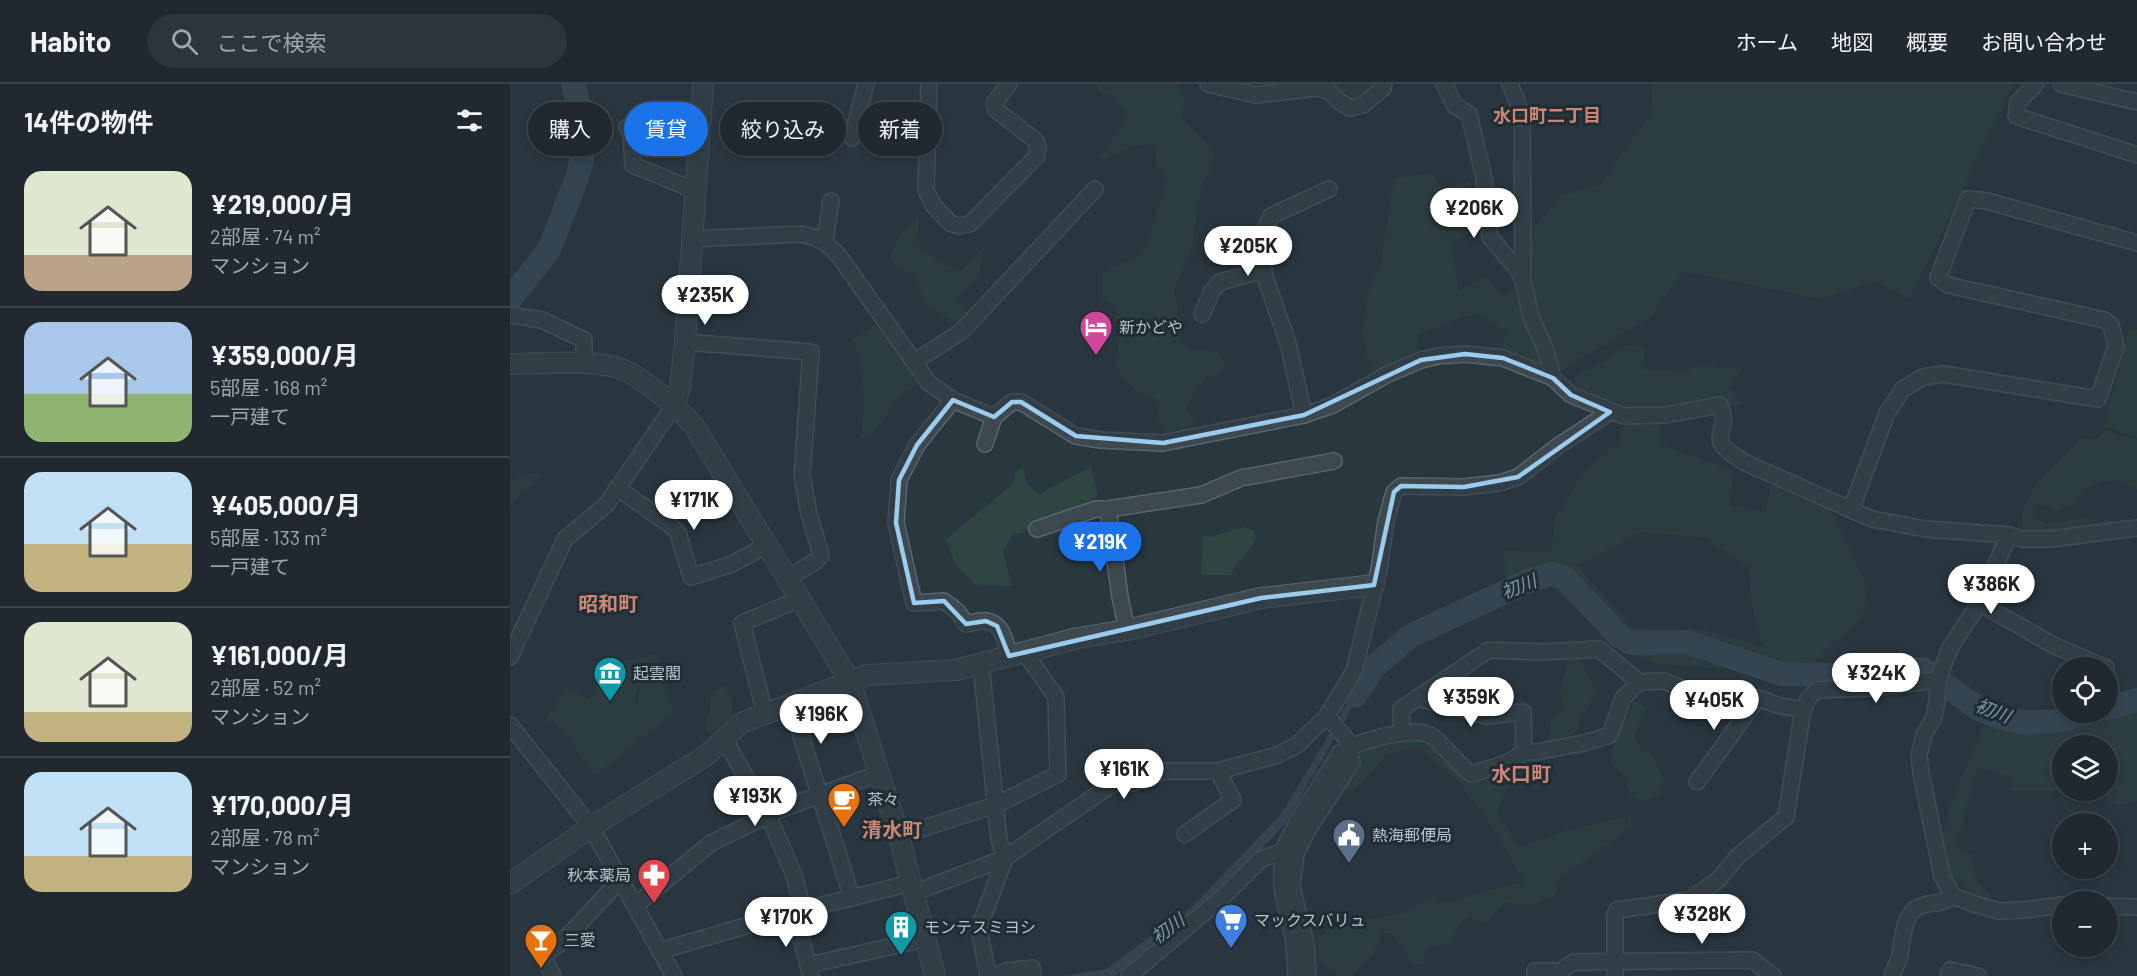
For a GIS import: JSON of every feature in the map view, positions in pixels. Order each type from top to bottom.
[{"type":"street","points":[[510,657],[565,539],[606,505],[674,406],[680,387],[685,342],[703,84]]},
{"type":"street","points":[[852,138],[866,84]]},
{"type":"street","points":[[929,84],[926,191],[941,215],[950,223],[959,226],[970,224],[1036,157],[1038,147],[1036,141],[996,110],[994,103],[1009,84]]},
{"type":"street","points":[[1208,84],[1256,94],[1317,88],[1329,91],[1350,108],[1363,105],[1383,88],[1384,84]]},
{"type":"street","points":[[1444,84],[1455,105],[1469,114],[1485,178],[1490,237],[1517,269],[1523,280]]},
{"type":"street","points":[[1510,84],[1522,114],[1523,280],[1531,317],[1546,351],[1553,378]]},
{"type":"street","points":[[2036,84],[2018,102],[2016,116],[2137,155]]},
{"type":"street","points":[[2061,84],[2137,102]]},
{"type":"street","points":[[632,156],[633,165],[645,172],[696,191]]},
{"type":"street","points":[[914,362],[962,331],[1095,189]]},
{"type":"street","points":[[1304,415],[1288,343],[1264,270],[1259,243],[1270,216],[1329,189]]},
{"type":"street","points":[[1851,510],[1887,413],[1903,389],[1923,377],[1943,374],[2098,399],[2116,346],[2111,325],[2104,320],[1948,285],[1938,278],[1968,200],[1987,201],[2137,243]]},
{"type":"street","points":[[825,241],[831,201]]},
{"type":"street","points":[[692,239],[800,234],[825,241],[839,256],[929,383],[953,400],[994,417]]},
{"type":"street","points":[[1202,314],[1212,291],[1220,282],[1264,270]]},
{"type":"street","points":[[510,315],[542,320],[584,340],[584,364]]},
{"type":"street","points":[[685,342],[811,352],[802,477],[809,514],[821,555],[816,561],[788,578]]},
{"type":"street","points":[[986,444],[994,417],[1012,402],[1021,402],[1076,436],[1101,447],[1163,443],[1304,415],[1333,405],[1388,374],[1421,360],[1465,354],[1503,358],[1553,378],[1571,395],[1624,416],[1665,415],[1720,405],[1723,423],[1719,438],[1721,446],[1727,452],[1746,463],[1872,519],[1926,529],[2022,539],[2051,539],[2137,528]]},
{"type":"street","points":[[510,364],[584,364],[621,368],[674,406],[694,426],[850,681],[899,836],[935,976]]},
{"type":"street","points":[[899,836],[996,805],[1058,774],[1056,697],[1017,655],[997,626],[986,621],[966,624],[958,612],[944,601],[914,603],[896,523],[898,480],[917,445],[953,400]]},
{"type":"street","points":[[659,951],[799,911],[852,898],[912,888],[1005,858],[1114,783],[1133,783],[1165,771],[1218,771],[1278,755],[1297,745],[1329,718],[1354,671],[1379,570],[1386,521],[1394,492],[1401,486],[1464,487],[1499,483],[1518,477],[1558,446],[1610,412]]},
{"type":"street","points":[[1037,529],[1096,509],[1201,495],[1241,478],[1334,461]]},
{"type":"street","points":[[617,488],[678,533],[691,577],[732,564],[767,545]]},
{"type":"street","points":[[1108,509],[1127,630]]},
{"type":"street","points":[[2009,536],[1979,603],[1949,650],[1938,680],[1934,717],[1924,735],[1919,755],[1921,773],[1942,876],[1953,896],[2000,911],[2052,906]]},
{"type":"street","points":[[510,884],[591,827],[707,755],[741,723],[867,675],[956,670],[1078,638],[1127,630],[1261,598],[1374,585]]},
{"type":"street","points":[[765,714],[742,623],[800,598]]},
{"type":"street","points":[[1979,603],[2053,645],[2081,657]]},
{"type":"street","points":[[1402,734],[1401,710],[1489,651],[1542,652],[1599,649],[1639,682],[1663,681],[1677,686],[1692,698],[1758,698],[1777,705],[1803,710]]},
{"type":"street","points":[[981,664],[999,840],[1005,858],[979,928],[991,976],[1007,971],[1033,972]]},
{"type":"street","points":[[1615,969],[1615,915],[1617,910],[1689,900],[1718,880],[1738,856],[1786,817],[1803,710],[1808,699],[1817,690],[1869,688],[1938,680]]},
{"type":"street","points":[[1349,745],[1402,734],[1431,735],[1462,768],[1471,774],[1507,763],[1524,752],[1584,743],[1610,735],[1623,698],[1639,682]]},
{"type":"street","points":[[1418,698],[1487,716],[1522,712],[1524,752]]},
{"type":"street","points":[[1697,783],[1758,698]]},
{"type":"street","points":[[791,704],[852,898]]},
{"type":"street","points":[[1296,976],[1293,942],[1282,889],[1289,853],[1307,831],[1330,783],[1352,762],[1349,745],[1329,718]]},
{"type":"street","points":[[510,725],[591,827],[674,976]]},
{"type":"street","points":[[724,738],[768,816],[794,875],[809,970],[925,939]]},
{"type":"street","points":[[1185,834],[1233,800],[1218,771]]},
{"type":"street","points":[[636,905],[711,843],[768,816],[880,774]]},
{"type":"street","points":[[1129,976],[1224,896],[1261,859],[1289,853]]},
{"type":"street","points":[[1289,853],[1292,887],[1306,944],[1308,976]]},
{"type":"street","points":[[553,976],[543,957],[568,936],[621,879]]},
{"type":"street","points":[[1892,976],[1899,958],[1903,931],[1913,910],[1921,906],[1944,903],[1953,896]]},
{"type":"street","points":[[2118,906],[2137,907]]},
{"type":"street","points":[[1535,976],[1535,971],[1560,971],[1574,962],[1615,969],[1752,960],[1773,976]]},
{"type":"street","points":[[1948,976],[1950,970],[1978,976]]},
{"type":"highlighted area","points":[[1465,354],[1503,358],[1553,378],[1571,395],[1610,412],[1518,477],[1464,487],[1401,486],[1394,492],[1374,585],[1261,598],[1009,656],[997,626],[986,621],[966,624],[944,601],[914,603],[903,558],[896,523],[899,480],[917,445],[953,400],[994,417],[1012,402],[1021,402],[1076,436],[1163,443],[1304,415],[1421,360]]},
{"type":"green space","points":[[565,84],[580,84],[579,97],[575,102],[566,100]]},
{"type":"green space","points":[[1098,84],[1175,84],[1182,91],[1184,100],[1181,118],[1215,155],[1201,190],[1190,254],[1174,289],[1182,340],[1190,350],[1219,352],[1227,368],[1217,375],[1207,376],[1185,408],[1195,420],[1191,432],[1169,436],[1161,429],[1156,399],[1138,391],[1115,367],[1120,339],[1115,318],[1116,307],[1103,299],[1103,273],[1140,256],[1151,232],[1166,180],[1157,165],[1155,144],[1136,145],[1106,159],[1098,157],[1115,136],[1128,114],[1107,94],[1098,91]]},
{"type":"green space","points":[[1318,84],[1375,84],[1364,97],[1351,99],[1329,85]]},
{"type":"green space","points":[[1653,84],[2014,84],[1910,299],[1875,282],[1820,299],[1684,271],[1651,317],[1558,372],[1535,298],[1529,236],[1558,197],[1600,184],[1651,113]]},
{"type":"green space","points":[[1433,173],[1441,189],[1470,181],[1470,233],[1452,242],[1458,291],[1485,276],[1503,297],[1523,280],[1551,370],[1499,349],[1508,334],[1479,314],[1463,317],[1418,335],[1420,356],[1373,378],[1362,334],[1370,283],[1381,263],[1394,178]]},
{"type":"green space","points":[[918,216],[919,246],[933,257],[960,271],[984,246],[979,275],[957,297],[973,313],[959,325],[922,302],[921,291],[916,279],[889,259],[900,236]]},
{"type":"green space","points":[[881,322],[922,382],[897,401],[867,439],[861,437],[864,412],[863,388],[852,340]]},
{"type":"green space","points":[[2129,330],[2137,330],[2137,438],[2104,426]]},
{"type":"green space","points":[[1635,344],[1645,349],[1642,368],[1647,370],[1681,374],[1703,363],[1718,368],[1742,368],[1728,387],[1744,404],[1660,409],[1636,414],[1581,394],[1574,379],[1622,348]]},
{"type":"green space","points":[[1625,424],[1660,424],[1662,445],[1734,471],[1729,505],[1766,512],[1771,483],[1832,512],[1868,586],[1862,617],[1805,671],[1789,680],[1765,672],[1653,663],[1617,648],[1550,585],[1515,597],[1416,642],[1376,679],[1371,665],[1405,630],[1451,603],[1505,579],[1504,551],[1552,552],[1555,518],[1583,473],[1619,442]],"holes":[[[1642,532],[1709,538],[1715,546],[1749,566],[1754,617],[1763,647],[1702,629],[1633,628],[1576,565],[1568,561],[1581,564]]]},
{"type":"green space","points":[[2105,430],[2137,440],[2137,489],[2117,480],[2102,482],[2084,489],[2077,502],[2055,513],[2048,505],[2037,504],[2031,516],[2046,524],[2086,518],[2096,522],[2109,520],[2117,522],[2109,533],[2025,534],[2022,520],[2025,506],[2039,481],[2081,439],[2096,439]]},
{"type":"green space","points":[[1091,467],[1098,496],[1022,533],[1013,534],[1003,551],[1012,586],[975,585],[955,564],[946,539],[1014,483],[1015,471],[1023,468],[1027,484],[1039,495]]},
{"type":"green space","points":[[532,473],[542,476],[537,484],[523,491],[510,506],[510,481]]},
{"type":"green space","points":[[1244,527],[1254,531],[1256,539],[1231,575],[1201,575],[1203,535],[1210,537]]},
{"type":"green space","points":[[656,654],[658,669],[650,669],[640,682],[636,696],[637,707],[641,683],[656,671],[661,674],[675,713],[595,775],[554,721],[543,725],[565,688],[589,699],[606,672],[603,666]]},
{"type":"green space","points":[[1570,654],[1579,656],[1597,693],[1579,720],[1578,729],[1570,736],[1557,741],[1548,740],[1552,718],[1561,710],[1561,687]]},
{"type":"green space","points":[[725,686],[731,702],[731,714],[723,724],[708,733],[705,725],[711,706],[709,694]]},
{"type":"green space","points":[[1635,701],[1646,708],[1634,738],[1643,750],[1653,756],[1665,782],[1661,795],[1647,800],[1635,799],[1622,773],[1611,764],[1612,750]]},
{"type":"green space","points":[[2137,707],[2137,801],[2120,805],[2106,801],[2118,801],[2118,735],[2052,735],[2052,791],[2009,791],[2012,778],[1979,767],[1956,843],[1959,850],[1972,855],[1976,881],[1994,899],[1974,894],[1962,886],[1946,868],[1943,853],[1944,835],[1955,795],[1985,723],[2023,731],[2072,723],[2118,723],[2118,712],[2129,712]]},
{"type":"green space","points":[[1430,738],[1469,773],[1499,770],[1512,776],[1497,812],[1517,844],[1527,845],[1564,831],[1630,816],[1632,827],[1560,878],[1555,895],[1530,904],[1504,902],[1486,924],[1469,917],[1457,927],[1452,943],[1425,948],[1423,964],[1413,964],[1392,933],[1382,933],[1374,953],[1352,976],[1339,976],[1312,956],[1318,937],[1345,924],[1404,913],[1434,895],[1446,904],[1485,891],[1524,882],[1494,829],[1458,782],[1418,746],[1387,754],[1351,792],[1342,788],[1349,769],[1373,742]]},
{"type":"water","points":[[1371,665],[1372,673],[1285,824],[1236,876],[1172,933],[1115,976],[1061,976],[1106,969],[1193,906],[1281,814]]},
{"type":"waterway","points":[[510,299],[549,250],[578,175],[582,158],[584,124],[573,84]]},
{"type":"waterway","name":"初川","points":[[1355,696],[1374,667],[1410,636],[1531,580],[1553,574],[1565,578],[1619,636],[1630,643],[1687,642],[1782,674],[1860,676],[1923,669],[1979,709],[2026,723],[2052,721]]},
{"type":"waterway","name":"初川","points":[[2118,705],[2137,700]]},
{"type":"place","name":"新かどや","points":[[1096,356]]},
{"type":"place","name":"起雲閣","points":[[610,702]]},
{"type":"place","name":"茶々","points":[[844,828]]},
{"type":"place","name":"熱海郵便局","points":[[1349,864]]},
{"type":"place","name":"秋本薬局","points":[[654,904]]},
{"type":"place","name":"マックスバリュ","points":[[1231,949]]},
{"type":"place","name":"モンテスミヨシ","points":[[901,956]]},
{"type":"place","name":"三愛","points":[[541,969]]},
{"type":"district","name":"水口町二丁目","points":[[1547,116]]},
{"type":"district","name":"昭和町","points":[[608,604]]},
{"type":"district","name":"水口町","points":[[1521,774]]},
{"type":"district","name":"清水町","points":[[892,830]]}]
